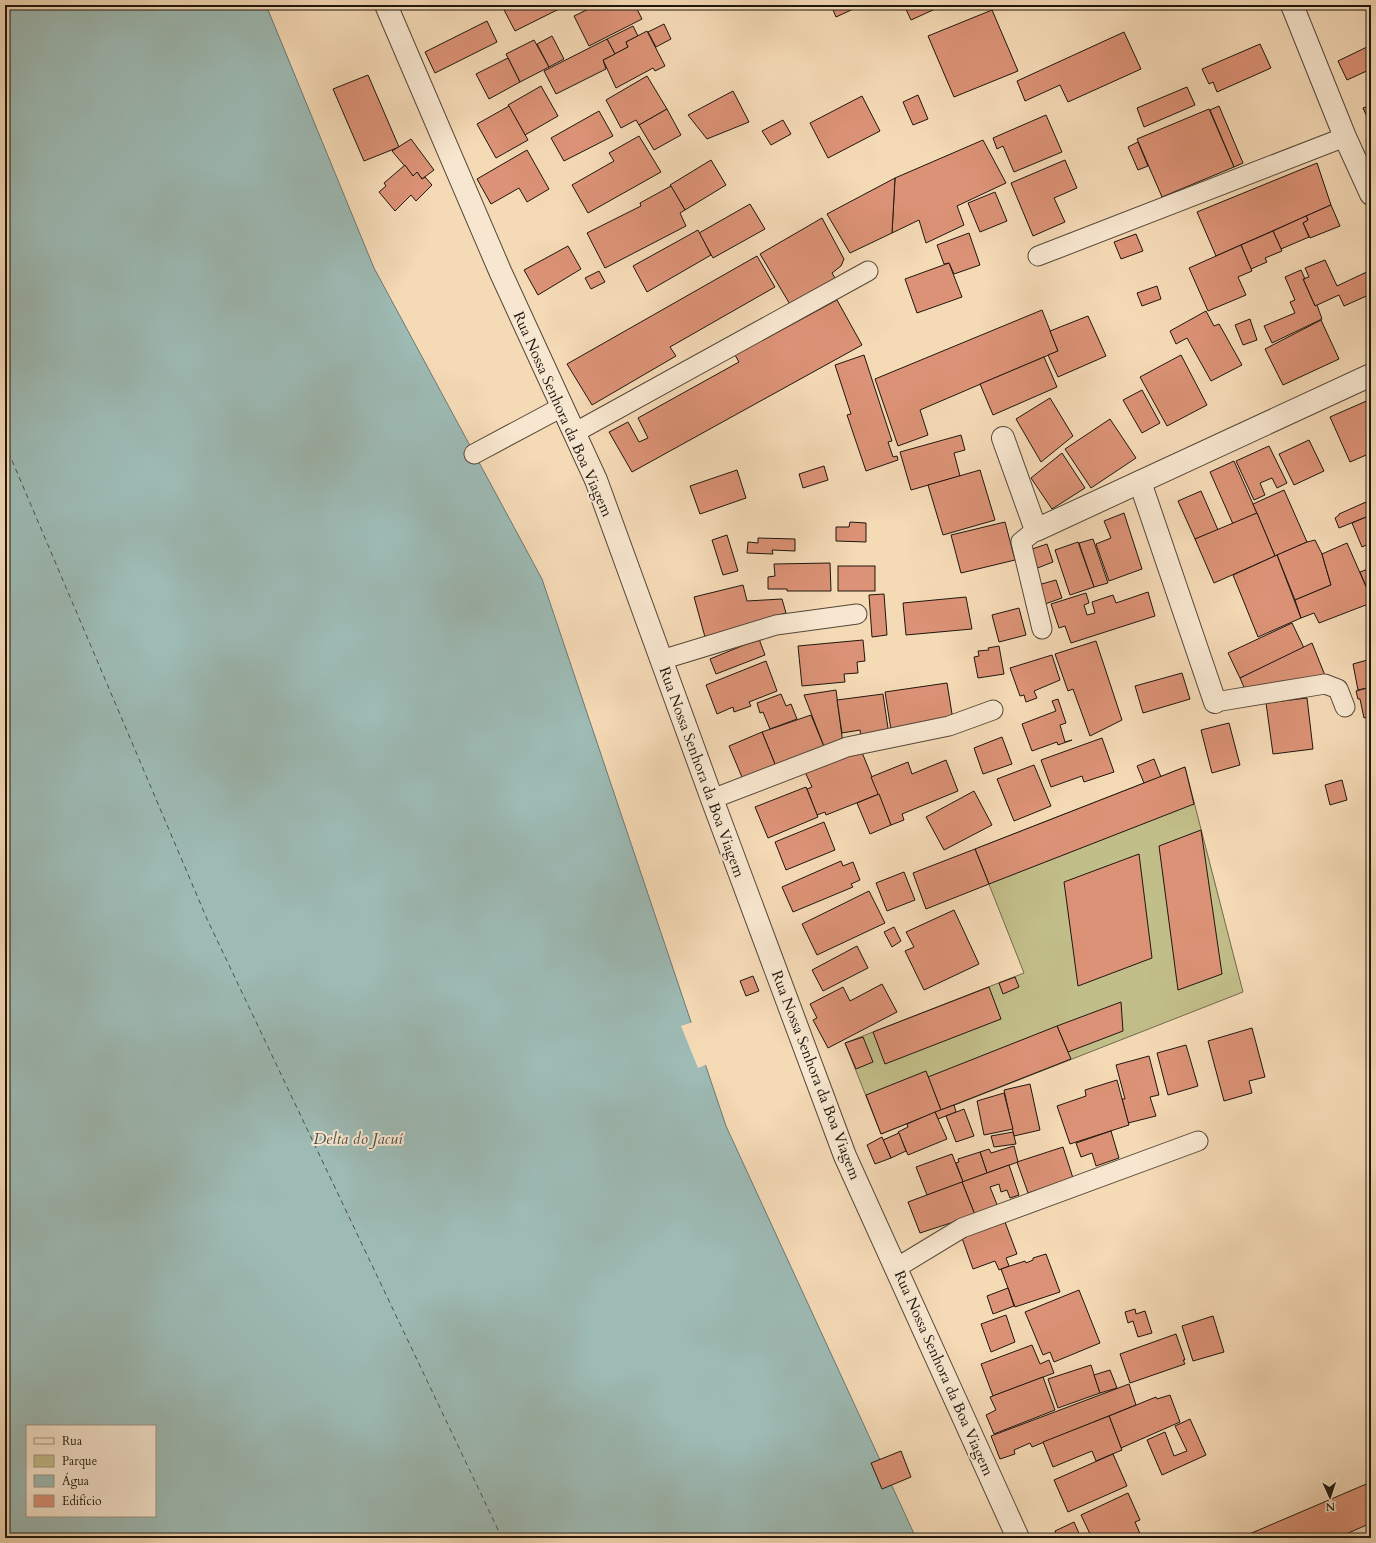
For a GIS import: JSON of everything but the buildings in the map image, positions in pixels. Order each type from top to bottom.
[{"type":"street","name":"Rua Nossa Senhora da Boa Viagem","points":[[386,5],[497,264],[596,480],[712,799],[845,1156],[1018,1538]]},
{"type":"street","points":[[1292,5],[1345,138],[1371,194]]},
{"type":"street","points":[[1003,438],[1036,530],[1371,375]]},
{"type":"street","points":[[1140,482],[1214,702]]},
{"type":"lane","points":[[1038,256],[1345,138]]},
{"type":"lane","points":[[574,434],[868,270]]},
{"type":"lane","points":[[474,454],[562,408]]},
{"type":"lane","points":[[1036,530],[1021,542],[1042,629]]},
{"type":"lane","points":[[661,660],[776,625],[857,614]]},
{"type":"lane","points":[[1214,702],[1325,684],[1338,689],[1345,707]]},
{"type":"lane","points":[[712,799],[847,747],[949,726],[993,710]]},
{"type":"lane","points":[[896,1268],[962,1228],[1198,1141]]},
{"type":"green space","points":[[1185,767],[1243,992],[881,1134],[845,1043],[1024,973],[975,849]]},
{"type":"water","name":"Delta do Jacuí","points":[[5,5],[266,5],[374,268],[542,579],[726,1126],[916,1538],[5,1538]]},
{"type":"pier","points":[[693,1022],[708,1064],[698,1068],[681,1026]]},
{"type":"ferry route","points":[[5,444],[207,919],[502,1538]]}]
